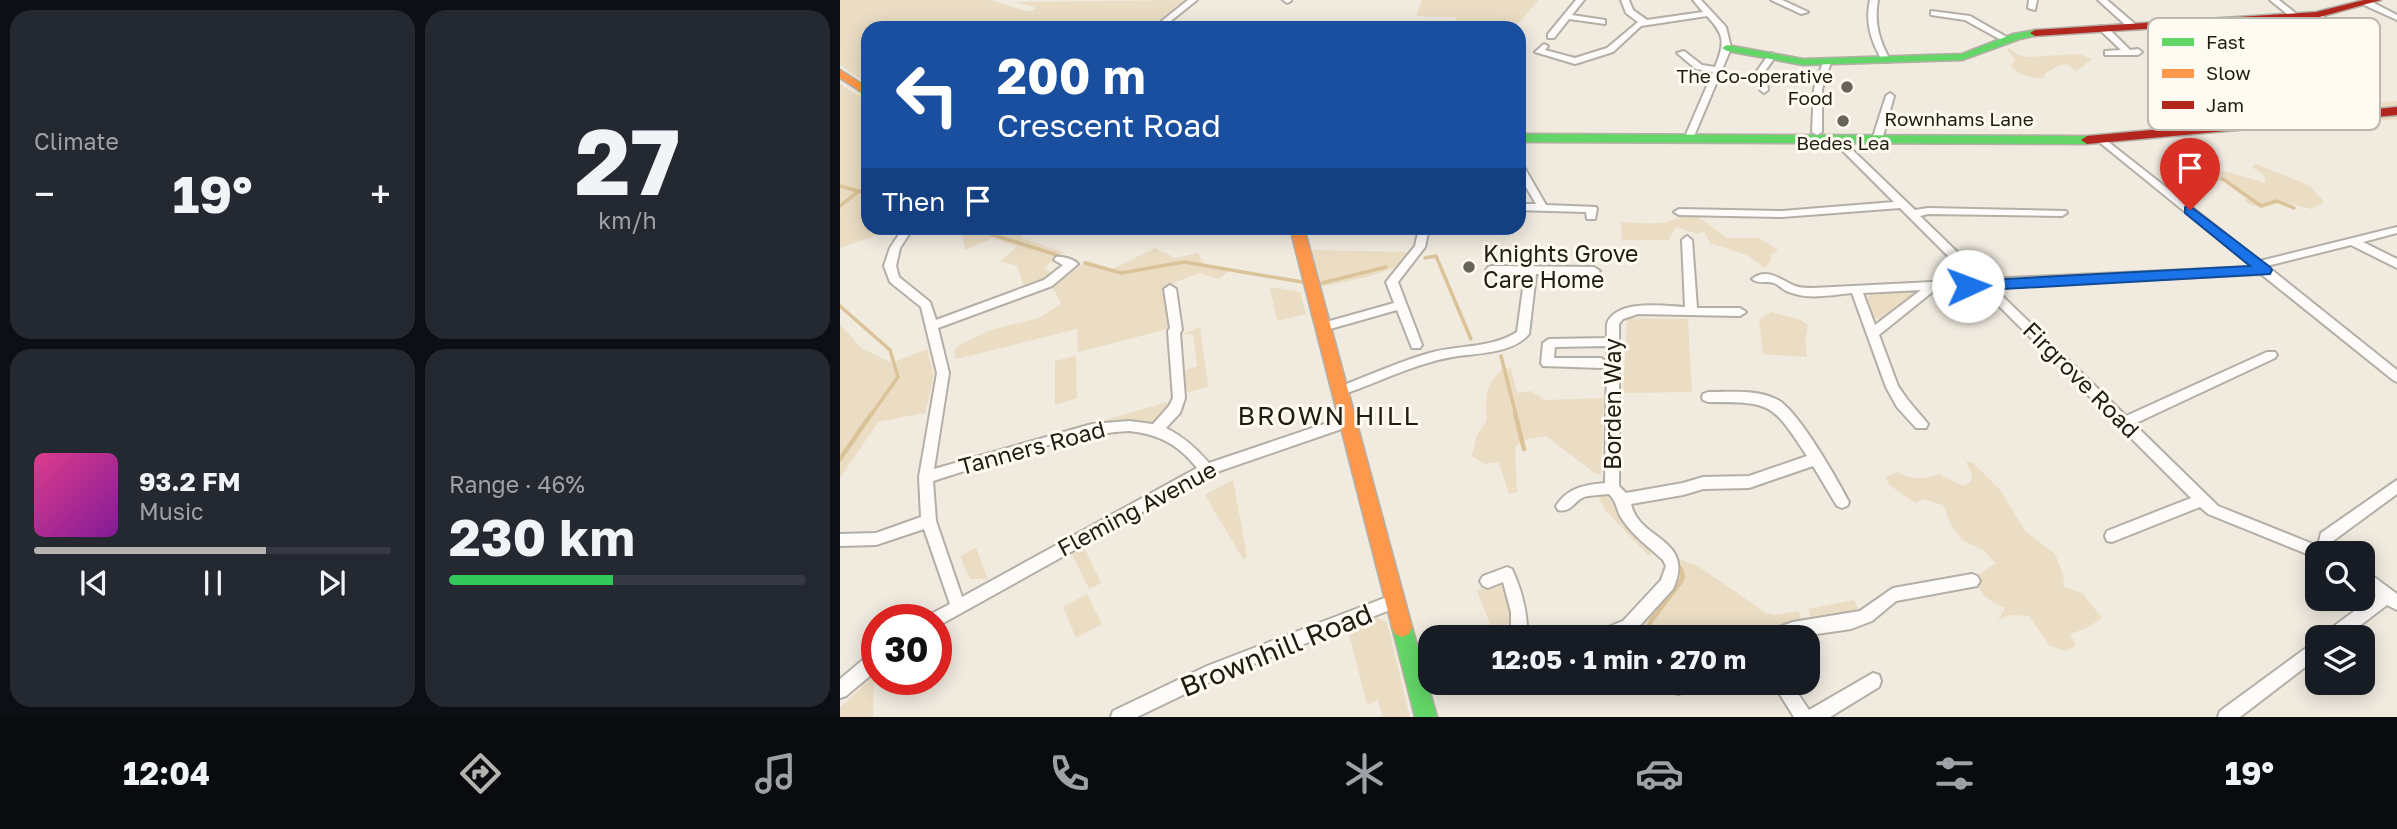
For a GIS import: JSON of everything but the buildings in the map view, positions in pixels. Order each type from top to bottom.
[{"type":"street","points":[[1166,21],[1193,0]]},
{"type":"street","points":[[1551,36],[1580,0]]},
{"type":"street","points":[[1625,0],[1629,10],[1644,22]]},
{"type":"street","points":[[1689,139],[1727,48],[1722,27],[1698,0]]},
{"type":"street","points":[[1775,0],[1804,12]]},
{"type":"street","points":[[1874,0],[1870,26],[1893,60]]},
{"type":"street","points":[[2102,0],[2132,26]]},
{"type":"street","points":[[2274,0],[2295,16]]},
{"type":"street","points":[[2266,18],[2316,16],[2371,1],[2397,18]]},
{"type":"street","points":[[1539,52],[1575,61],[1610,50],[1630,30],[1644,22],[1685,19],[1709,13]]},
{"type":"street","points":[[1934,13],[1971,20],[2006,39]]},
{"type":"street","points":[[1567,16],[1602,22]]},
{"type":"street","points":[[1727,48],[1803,62],[1969,56],[2006,39],[2028,33],[2148,25]]},
{"type":"street","points":[[2103,28],[2133,52],[2108,53]]},
{"type":"street","points":[[1681,53],[1694,65],[1718,70]]},
{"type":"street","points":[[1764,90],[1761,71],[1772,56]]},
{"type":"street","points":[[1568,72],[1575,61]]},
{"type":"street","points":[[1816,132],[1818,89],[1827,62]]},
{"type":"street","points":[[840,73],[861,88]]},
{"type":"street","points":[[1877,140],[1890,96]]},
{"type":"street","name":"Rownhams Lane","points":[[1526,138],[2102,139],[2197,130]]},
{"type":"street","points":[[2102,139],[2397,377]]},
{"type":"street","name":"Firgrove Road","points":[[1837,140],[2201,500],[2228,519],[2305,547]]},
{"type":"street","points":[[1526,179],[1543,208]]},
{"type":"street","points":[[1679,212],[1782,214],[1903,204]]},
{"type":"street","points":[[1526,207],[1592,209],[1591,217]]},
{"type":"street","points":[[1913,214],[1928,211],[1984,212],[2043,208],[2062,212]]},
{"type":"street","points":[[1758,279],[1775,278],[1792,289],[1804,292],[1985,285],[2261,268],[2397,230]]},
{"type":"street","points":[[903,235],[895,248],[890,266],[894,279],[926,305],[943,373],[926,477],[929,521],[958,606]]},
{"type":"street","points":[[1299,235],[1395,601],[1418,664]]},
{"type":"street","points":[[1416,345],[1392,282],[1420,247],[1423,235]]},
{"type":"street","points":[[1687,240],[1691,312]]},
{"type":"street","points":[[2354,242],[2397,264]]},
{"type":"street","points":[[933,325],[1048,283],[1072,264],[1060,260]]},
{"type":"street","points":[[1492,270],[1594,271]]},
{"type":"street","points":[[1340,391],[1444,354],[1483,349],[1516,340],[1524,334],[1531,271]]},
{"type":"street","points":[[1872,333],[1932,287]]},
{"type":"street","points":[[1157,429],[1175,410],[1179,398],[1176,330],[1170,289]]},
{"type":"street","points":[[1856,289],[1892,387],[1921,424]]},
{"type":"street","points":[[1323,327],[1401,305]]},
{"type":"street","name":"Borden Way","points":[[1637,625],[1668,584],[1673,566],[1668,555],[1626,514],[1617,493],[1613,323],[1618,315],[1629,311],[1740,312]]},
{"type":"street","points":[[1516,340],[1532,343]]},
{"type":"street","points":[[1601,363],[1547,363],[1549,343],[1613,342]]},
{"type":"street","points":[[2124,423],[2271,355]]},
{"type":"street","points":[[1708,397],[1754,397],[1777,405],[1784,411],[1842,502]]},
{"type":"street","name":"Fleming Avenue","points":[[952,610],[1206,470],[1348,421]]},
{"type":"street","name":"Tanners Road","points":[[926,477],[1094,429],[1133,425],[1157,429],[1188,446],[1206,470]]},
{"type":"street","points":[[1563,506],[1580,492],[1617,493],[1683,489],[1703,483],[1749,482],[1816,459]]},
{"type":"street","points":[[2325,541],[2397,486]]},
{"type":"street","points":[[2112,536],[2201,500]]},
{"type":"street","points":[[840,540],[876,539],[929,521]]},
{"type":"street","points":[[1488,580],[1507,574],[1517,597],[1520,625]]},
{"type":"street","points":[[1817,625],[1860,619],[1874,612],[1882,602],[1893,595],[1972,580]]},
{"type":"street","points":[[2351,625],[2392,599],[2375,585]]},
{"type":"street","name":"Brownhill Road","points":[[1119,717],[1213,672],[1395,601]]},
{"type":"street","points":[[2236,714],[2305,658]]},
{"type":"street","points":[[840,690],[861,672]]},
{"type":"street","points":[[1814,717],[1873,681]]},
{"type":"street","points":[[1424,695],[1426,717]]},
{"type":"street","points":[[1789,695],[1804,717]]},
{"type":"shaded area","points":[[840,0],[990,0],[1030,12],[1036,7],[1014,2],[1185,0],[1157,21],[861,21],[861,79],[840,65]]},
{"type":"shaded area","points":[[1422,0],[1539,0],[1520,21],[1455,21],[1456,17],[1416,16]]},
{"type":"shaded area","points":[[2009,48],[2018,55],[2027,57],[2079,54],[2093,59],[2076,71],[2067,64],[2057,66],[2045,74],[2044,78],[2035,78],[2022,74],[2011,66],[2015,59],[2007,50]]},
{"type":"shaded area","points":[[840,84],[861,98],[861,235],[878,235],[840,248]]},
{"type":"shaded area","points":[[2397,101],[2397,119],[2380,120],[2380,102]]},
{"type":"shaded area","points":[[2256,164],[2310,186],[2324,202],[2311,209],[2280,201],[2253,206],[2245,201],[2249,194],[2224,181],[2210,181],[2208,177],[2209,172],[2227,172],[2266,183],[2264,175],[2252,167]]},
{"type":"shaded area","points":[[1681,215],[1697,216],[1727,238],[1759,238],[1778,250],[1771,255],[1765,268],[1747,255],[1710,243],[1704,231],[1697,234],[1676,227],[1669,240],[1622,240],[1621,222],[1661,223]]},
{"type":"shaded area","points":[[962,235],[1022,235],[1021,238],[1064,252],[1044,268],[1053,273],[1050,277],[1025,289],[1017,266],[1000,261],[1017,247],[993,238],[965,250]]},
{"type":"shaded area","points":[[1155,248],[1175,258],[1198,253],[1205,266],[1228,271],[1219,279],[1199,273],[1168,285],[1172,328],[1078,352],[1077,329],[956,359],[954,351],[957,346],[991,330],[1039,318],[1061,304],[1051,284],[1088,261],[1113,269]]},
{"type":"shaded area","points":[[1311,250],[1405,252],[1407,257],[1401,263],[1380,273],[1322,287]]},
{"type":"shaded area","points":[[1270,287],[1300,292],[1306,314],[1277,321]]},
{"type":"shaded area","points":[[1911,291],[1914,297],[1883,320],[1870,317],[1864,303],[1872,294]]},
{"type":"shaded area","points":[[1771,312],[1801,320],[1808,325],[1805,342],[1807,357],[1763,354],[1759,319]]},
{"type":"shaded area","points":[[1627,318],[1688,319],[1692,392],[1623,393]]},
{"type":"shaded area","points":[[840,324],[861,348],[892,363],[927,349],[934,375],[925,413],[878,422],[840,478]]},
{"type":"shaded area","points":[[1200,327],[1208,387],[1184,393],[1182,372],[1197,366],[1193,334],[1180,335]]},
{"type":"shaded area","points":[[1076,356],[1077,398],[1055,405],[1055,361]]},
{"type":"shaded area","points":[[1511,368],[1517,393],[1531,391],[1545,400],[1604,398],[1601,474],[1596,474],[1546,436],[1523,440],[1515,448],[1517,492],[1509,494],[1499,462],[1485,464],[1472,456],[1477,435],[1487,420],[1486,398],[1489,386],[1502,369]]},
{"type":"shaded area","points":[[1167,402],[1168,412],[1150,423],[1109,422],[1082,427]]},
{"type":"shaded area","points":[[1966,462],[1972,462],[2001,491],[2025,531],[2055,554],[2064,577],[2063,586],[2083,594],[2102,618],[2087,628],[2070,634],[2076,646],[2065,651],[2049,645],[2029,616],[2011,615],[1998,620],[2005,608],[1986,597],[1975,577],[1996,563],[1983,550],[1962,540],[1951,525],[1943,505],[1923,499],[1915,503],[1889,485],[1886,477],[1897,472],[1918,478],[1939,474],[1963,486],[1971,482],[1972,474]]},
{"type":"shaded area","points":[[1233,480],[1247,557],[1243,559],[1205,495]]},
{"type":"shaded area","points":[[1597,494],[1608,497],[1656,550],[1648,555],[1606,511]]},
{"type":"shaded area","points":[[1084,547],[1101,583],[1089,589],[1072,554]]},
{"type":"shaded area","points":[[976,548],[988,579],[970,579],[960,556]]},
{"type":"shaded area","points":[[1677,558],[1698,566],[1766,613],[1775,615],[1799,611],[1801,621],[1782,625],[1641,625],[1670,592],[1679,568]]},
{"type":"shaded area","points":[[1503,581],[1511,596],[1512,625],[1490,625],[1477,591]]},
{"type":"shaded area","points":[[1087,594],[1102,624],[1076,638],[1063,607]]},
{"type":"shaded area","points":[[1854,600],[1859,611],[1811,618],[1808,609]]},
{"type":"shaded area","points":[[1376,617],[1387,622],[1410,717],[1383,717],[1378,700],[1367,705],[1347,626]]},
{"type":"shaded area","points":[[861,688],[861,695],[874,695],[873,717],[840,717],[840,708]]},
{"type":"waterway","points":[[2223,179],[2261,206],[2277,201],[2294,208]]},
{"type":"waterway","points":[[840,186],[859,191]]},
{"type":"waterway","points":[[840,206],[859,191]]},
{"type":"waterway","points":[[993,235],[1057,255]]},
{"type":"waterway","points":[[1425,258],[1436,256],[1471,339]]},
{"type":"waterway","points":[[1085,263],[1121,273],[1184,262],[1302,282]]},
{"type":"waterway","points":[[1322,283],[1386,267]]},
{"type":"waterway","points":[[840,306],[890,350],[898,377],[871,415]]},
{"type":"waterway","points":[[1501,356],[1516,415]]},
{"type":"waterway","points":[[840,459],[872,413]]},
{"type":"waterway","points":[[1515,413],[1524,449]]},
{"type":"waterway","points":[[1650,625],[1680,583],[1683,576],[1680,568]]},
{"type":"traffic: fast","points":[[1727,48],[1803,62],[1962,57],[2025,34],[2035,33]]},
{"type":"traffic: fast","points":[[1526,138],[2087,140]]},
{"type":"traffic: fast","points":[[1402,627],[1426,717]]},
{"type":"traffic: slow","points":[[840,73],[861,88]]},
{"type":"traffic: slow","points":[[1299,235],[1402,627]]},
{"type":"traffic: jam","points":[[2269,18],[2316,15],[2376,0]]},
{"type":"traffic: jam","points":[[2035,33],[2148,26]]},
{"type":"traffic: jam","points":[[2380,113],[2397,111]]},
{"type":"traffic: jam","points":[[2087,140],[2194,130]]},
{"type":"place","name":"The Co-operative Food","points":[[1847,87]]},
{"type":"place","name":"Bedes Lea","points":[[1843,121]]},
{"type":"place","name":"Knights Grove Care Home","points":[[1469,267]]},
{"type":"district","name":"BROWN HILL","points":[[1329,416]]},
{"type":"route","points":[[1968,286],[2250,273],[2265,270],[2190,210]]}]
